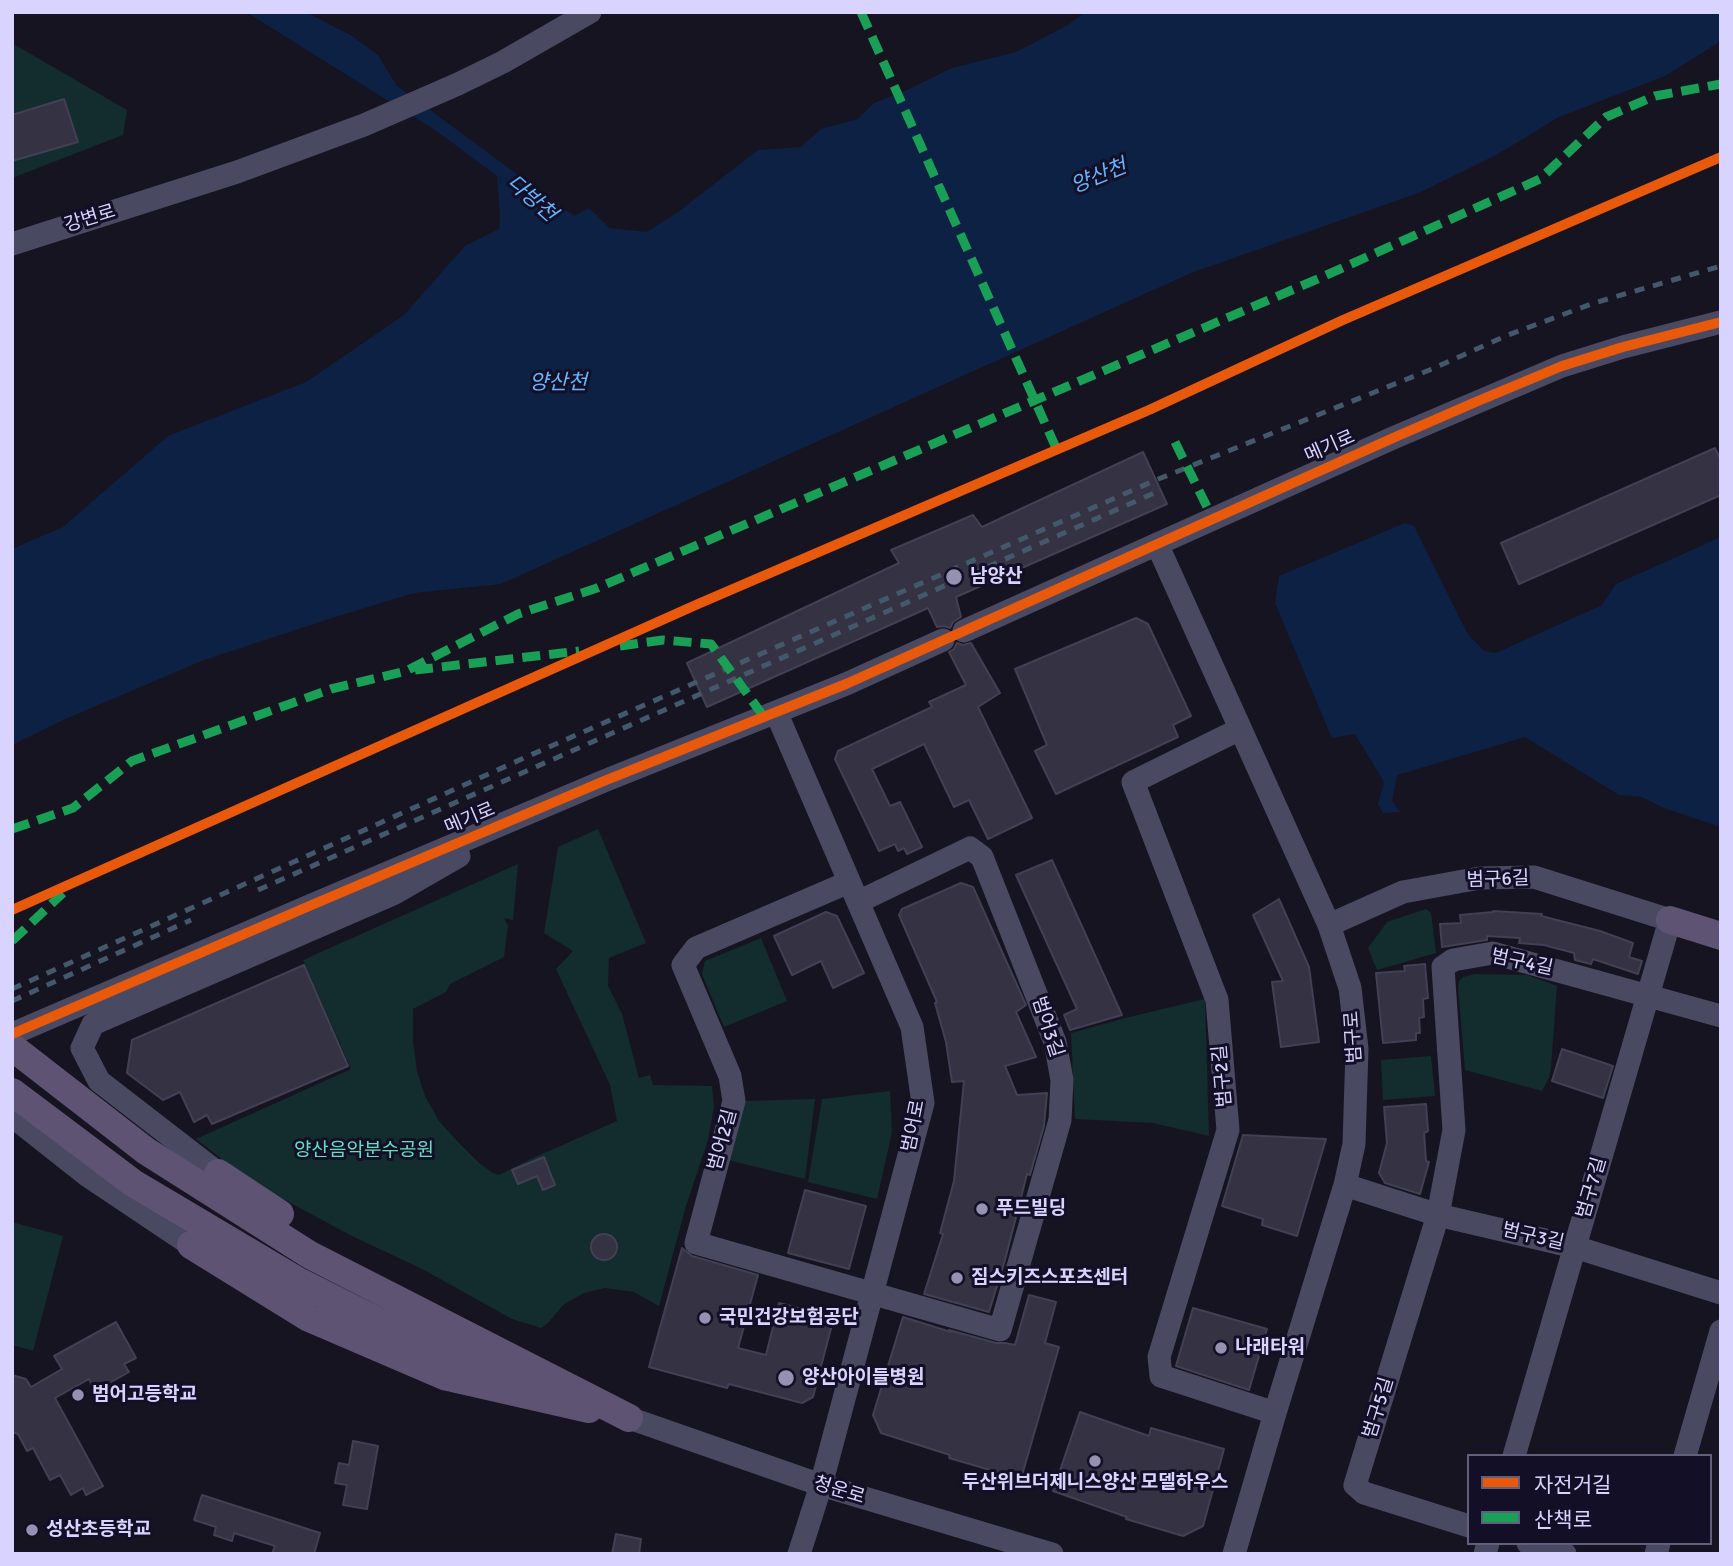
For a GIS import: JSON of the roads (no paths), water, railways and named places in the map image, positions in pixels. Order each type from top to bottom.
[{"type":"main road","points":[[1670,920],[1721,936]]},
{"type":"main road","points":[[12,1048],[146,1151],[310,1255],[629,1418]]},
{"type":"main road","points":[[12,1092],[134,1183],[298,1281],[445,1355],[629,1418]]},
{"type":"main road","points":[[218,1172],[362,1268],[491,1331],[629,1418]]},
{"type":"main road","points":[[191,1245],[309,1318],[444,1376],[629,1418]]},
{"type":"street","name":"강변로","points":[[12,244],[302,149],[407,107],[503,62],[590,12]]},
{"type":"street","name":"메기로","points":[[964,631],[1404,433],[1562,366],[1721,322]]},
{"type":"street","name":"범구로","points":[[1157,544],[1329,925],[1350,988],[1357,1049],[1354,1144],[1345,1185],[1234,1554]]},
{"type":"street","name":"메기로","points":[[12,1034],[540,808],[846,684],[943,640]]},
{"type":"street","name":"범어로","points":[[776,712],[912,1027],[923,1103],[821,1486],[799,1554]]},
{"type":"street","name":"범구2길","points":[[1240,729],[1133,782],[1217,1000],[1228,1130],[1159,1357],[1161,1377],[1275,1413]]},
{"type":"street","points":[[218,1172],[99,1081],[82,1048],[93,1024],[393,894],[540,808]]},
{"type":"street","name":"범어3길","points":[[854,892],[970,848],[982,857],[1055,1042],[1062,1080],[1060,1120],[1000,1330],[872,1293]]},
{"type":"street","name":"범구6길","points":[[1329,925],[1403,891],[1480,878],[1534,877],[1670,920]]},
{"type":"street","name":"범어2길","points":[[854,892],[696,948],[683,965],[730,1076],[734,1101],[696,1243],[872,1293]]},
{"type":"street","name":"범구7길","points":[[1515,1454],[1670,920]]},
{"type":"street","name":"범구4길","points":[[1438,1214],[1454,1130],[1443,967],[1453,960],[1493,953],[1721,1016]]},
{"type":"street","points":[[12,1116],[88,1176],[191,1245]]},
{"type":"street","name":"범구3길","points":[[1345,1185],[1438,1214],[1575,1247],[1721,1293]]},
{"type":"street","name":"범구5길","points":[[1438,1214],[1355,1485],[1364,1493],[1467,1525]]},
{"type":"street","points":[[1686,1454],[1721,1331]]},
{"type":"street","name":"청운로","points":[[629,1418],[821,1486],[1052,1554]]},
{"type":"street","points":[[1535,1545],[1565,1554]]},
{"type":"water","name":"양산천","points":[[246,12],[306,12],[352,36],[378,55],[396,85],[574,216],[589,208],[609,228],[647,232],[678,212],[758,150],[801,147],[821,129],[858,119],[874,103],[952,68],[1016,52],[1068,25],[1085,12],[1721,12],[1721,41],[1665,76],[1559,117],[1498,154],[1421,192],[1191,273],[501,584],[414,593],[204,660],[63,720],[12,745],[12,549],[63,527],[168,436],[306,382],[404,315],[465,246],[499,229],[497,176],[435,130]]},
{"type":"water","points":[[1405,523],[1414,526],[1467,633],[1484,651],[1496,653],[1602,605],[1616,584],[1721,537],[1721,827],[1664,808],[1642,797],[1619,795],[1525,737],[1397,775],[1392,801],[1400,812],[1383,813],[1378,804],[1384,782],[1355,734],[1332,738],[1275,603],[1279,576]]},
{"type":"railway","points":[[12,989],[524,758],[1156,480],[1432,369],[1508,335],[1594,303],[1721,266]]},
{"type":"railway","points":[[258,890],[1161,490]]},
{"type":"railway","points":[[12,1001],[191,920]]},
{"type":"place","name":"남양산","points":[[954,577]]},
{"type":"place","name":"푸드빌딩","points":[[982,1209]]},
{"type":"place","name":"짐스키즈스포츠센터","points":[[957,1278]]},
{"type":"place","name":"국민건강보험공단","points":[[705,1318]]},
{"type":"place","name":"나래타워","points":[[1221,1348]]},
{"type":"place","name":"양산아이들병원","points":[[786,1378]]},
{"type":"place","name":"범어고등학교","points":[[78,1395]]},
{"type":"place","name":"두산위브더제니스양산 모델하우스","points":[[1095,1461]]},
{"type":"place","name":"성산초등학교","points":[[32,1530]]},
{"type":"water label","name":"다방천","points":[[531,199]]},
{"type":"park label","name":"양산음악분수공원","points":[[364,1151]]}]
